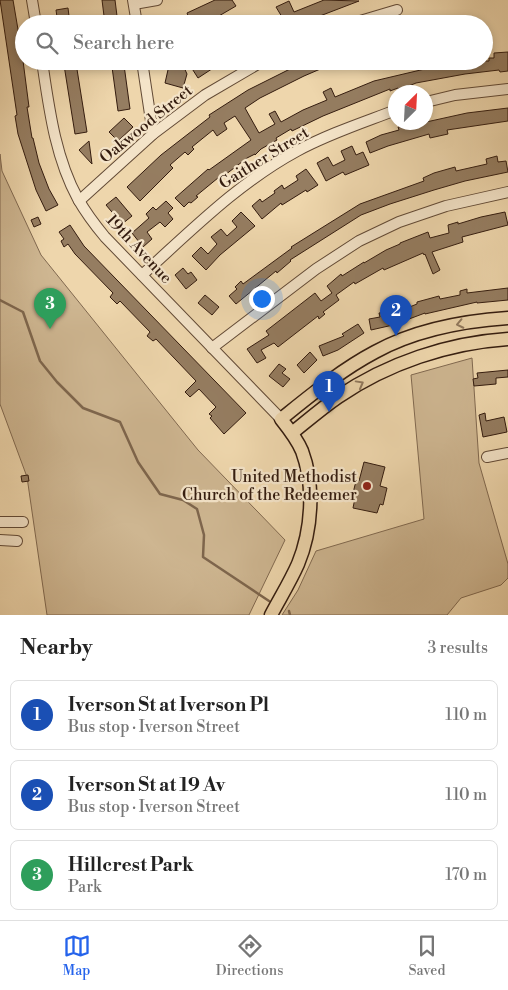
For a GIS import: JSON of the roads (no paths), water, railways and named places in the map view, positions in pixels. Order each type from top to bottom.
[{"type":"main road","points":[[271,615],[298,563],[308,526],[309,493],[307,470],[302,452],[292,433],[281,419],[335,377],[382,348],[438,328],[508,318]]},
{"type":"main road","points":[[292,433],[351,389],[412,359],[466,345],[508,339]]},
{"type":"street","points":[[32,0],[34,15]]},
{"type":"street","points":[[136,15],[134,2],[157,0]]},
{"type":"street","points":[[380,15],[397,10]]},
{"type":"street","name":"19th Avenue","points":[[44,70],[56,141],[63,165],[79,201],[105,237],[281,419]]},
{"type":"street","points":[[143,70],[153,134]]},
{"type":"street","name":"Oakwood Street","points":[[79,201],[153,134],[205,95],[248,70]]},
{"type":"street","points":[[433,100],[455,95],[508,89]]},
{"type":"street","name":"Gaither Street","points":[[142,275],[244,185],[296,152],[330,135],[388,113]]},
{"type":"street","points":[[212,348],[316,269],[359,241],[400,222],[446,206],[508,192]]},
{"type":"street","points":[[487,457],[508,453]]},
{"type":"street","points":[[0,522],[24,522]]},
{"type":"street","points":[[0,540],[17,541]]},
{"type":"waterway","points":[[0,300],[23,312],[40,361],[57,382],[83,408],[120,422],[138,462],[160,494],[183,500],[197,509],[204,535],[203,557],[269,601]]},
{"type":"waterway","points":[[289,611],[290,615]]},
{"type":"place","name":"Hillcrest Park","points":[[50,329]]},
{"type":"place","name":"Iverson St at 19 Av","points":[[396,336]]},
{"type":"place","name":"Iverson St at Iverson Pl","points":[[329,412]]},
{"type":"place","name":"United Methodist Church of the Redeemer","points":[[367,486]]}]
